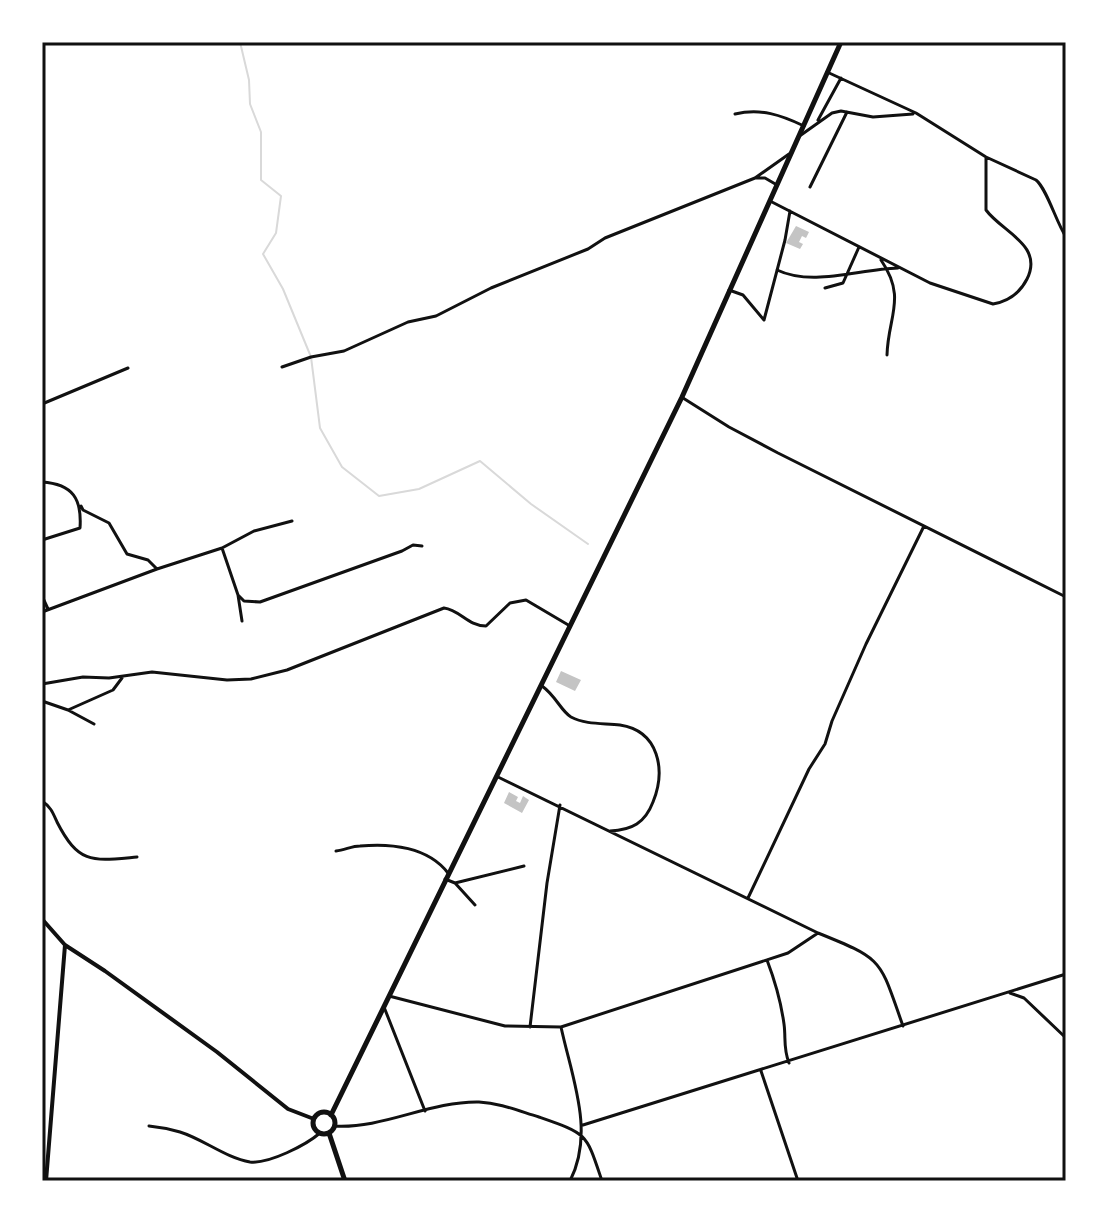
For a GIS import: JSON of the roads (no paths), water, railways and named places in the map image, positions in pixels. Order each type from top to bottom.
[{"type":"main road","points":[[329,1133],[334,1126],[331,1115],[682,397],[841,42]]},
{"type":"main road","points":[[329,1133],[320,1133],[315,1128],[314,1119],[322,1113],[331,1115]]},
{"type":"main road","points":[[329,1133],[345,1181]]},
{"type":"street","points":[[827,72],[916,113],[986,157],[1041,184],[1066,237]]},
{"type":"street","points":[[817,123],[841,78]]},
{"type":"street","points":[[735,114],[750,111],[769,113],[804,126]]},
{"type":"street","points":[[798,138],[832,113],[847,111],[873,117],[916,113]]},
{"type":"street","points":[[810,187],[847,111]]},
{"type":"street","points":[[282,367],[311,357],[344,351],[408,322],[436,316],[491,288],[588,249],[605,238],[755,178],[792,152]]},
{"type":"street","points":[[770,201],[930,283],[993,304],[1003,302],[1023,288],[1031,272],[1032,259],[1011,231],[986,210],[986,157]]},
{"type":"street","points":[[755,178],[765,178],[777,185]]},
{"type":"street","points":[[728,290],[743,295],[764,320],[790,211]]},
{"type":"street","points":[[825,288],[843,283],[859,247]]},
{"type":"street","points":[[879,257],[895,284],[896,298],[887,355]]},
{"type":"street","points":[[777,270],[797,276],[902,268]]},
{"type":"street","points":[[42,404],[128,368]]},
{"type":"street","points":[[682,397],[729,427],[1066,597]]},
{"type":"street","points":[[42,482],[61,485],[80,502],[83,510],[109,523],[127,554],[148,560],[157,569]]},
{"type":"street","points":[[42,540],[80,528],[80,502]]},
{"type":"street","points":[[42,612],[222,548],[254,531],[292,521]]},
{"type":"street","points":[[748,898],[809,769],[825,744],[866,644],[924,526]]},
{"type":"street","points":[[238,595],[244,601],[260,602],[413,545],[422,546]]},
{"type":"street","points":[[222,548],[238,595],[242,621]]},
{"type":"street","points":[[42,596],[48,609]]},
{"type":"street","points":[[42,684],[83,677],[123,678],[159,672],[227,680],[251,679],[287,670],[444,608],[451,609],[474,624],[486,626],[510,603],[526,600],[570,626]]},
{"type":"street","points":[[68,710],[113,690],[123,678]]},
{"type":"street","points":[[542,686],[553,693],[569,716],[641,732],[654,746],[659,764],[655,798],[645,818],[637,825],[608,831]]},
{"type":"street","points":[[42,701],[94,724]]},
{"type":"street","points":[[498,777],[818,933],[861,950],[874,958],[883,970],[903,1026]]},
{"type":"street","points":[[42,801],[51,808],[67,841],[82,857],[96,861],[137,857]]},
{"type":"street","points":[[530,1027],[547,883],[560,805]]},
{"type":"street","points":[[336,851],[350,850],[358,845],[408,849],[439,861],[447,876],[475,905]]},
{"type":"street","points":[[455,883],[524,866]]},
{"type":"street","points":[[42,919],[65,945],[217,1052],[288,1109],[314,1119]]},
{"type":"street","points":[[389,996],[479,1020],[530,1027],[561,1027],[788,953],[818,933]]},
{"type":"street","points":[[46,1181],[65,945]]},
{"type":"street","points":[[767,960],[776,985],[784,1023],[783,1046],[789,1063]]},
{"type":"street","points":[[583,1125],[1066,974]]},
{"type":"street","points":[[1008,993],[1024,998],[1066,1038]]},
{"type":"street","points":[[384,1006],[425,1111]]},
{"type":"street","points":[[561,1027],[583,1125],[579,1162],[570,1181]]},
{"type":"street","points":[[761,1071],[798,1181]]},
{"type":"street","points":[[334,1126],[370,1125],[446,1105],[481,1102],[513,1108],[583,1134],[602,1181]]},
{"type":"street","points":[[149,1126],[181,1132],[247,1161],[256,1162],[295,1149],[320,1133]]},
{"type":"waterway","points":[[240,42],[249,80],[250,104],[261,132],[261,180],[281,196],[276,233],[263,254],[283,289],[311,357],[320,428],[342,467],[379,496],[419,489],[480,461],[531,504],[588,544]]}]
